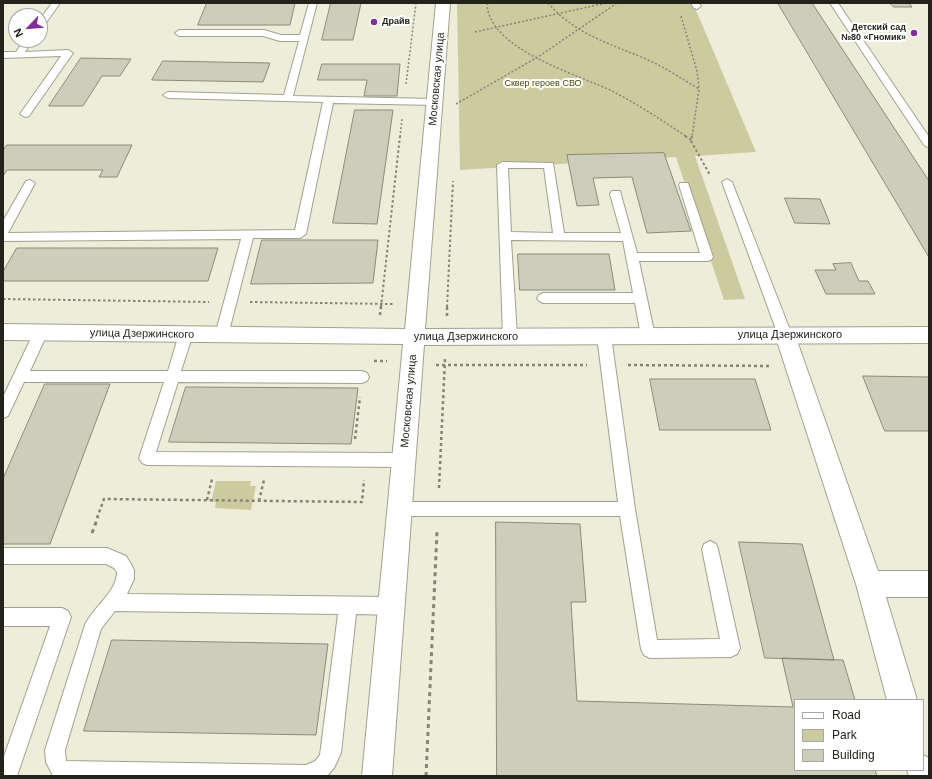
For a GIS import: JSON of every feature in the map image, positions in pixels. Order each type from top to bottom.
[{"type":"street","name":"Московская улица","points":[[376,776],[444,3]]},
{"type":"street","name":"улица Дзержинского","points":[[3,332],[415,337],[929,335]]},
{"type":"street","points":[[785,335],[869,584],[902,699]]},
{"type":"street","points":[[869,584],[929,584]]},
{"type":"lane","points":[[48,14],[56,3]]},
{"type":"lane","points":[[288,98],[313,3]]},
{"type":"lane","points":[[834,3],[929,145]]},
{"type":"lane","points":[[179,33],[264,34],[280,38],[304,38]]},
{"type":"lane","points":[[18,55],[23,48]]},
{"type":"lane","points":[[3,55],[68,53],[25,114]]},
{"type":"lane","points":[[168,95],[288,98],[328,101],[435,102]]},
{"type":"lane","points":[[3,237],[300,234],[328,101]]},
{"type":"lane","points":[[510,336],[502,165],[549,165],[559,237]]},
{"type":"lane","points":[[727,182],[785,335]]},
{"type":"lane","points":[[3,231],[30,183]]},
{"type":"lane","points":[[632,257],[708,257],[684,185]]},
{"type":"lane","points":[[616,194],[628,237],[648,336]]},
{"type":"lane","points":[[222,335],[248,235]]},
{"type":"lane","points":[[505,236],[628,237]]},
{"type":"lane","points":[[543,298],[640,298]]},
{"type":"lane","points":[[3,412],[6,397],[20,376],[41,332]]},
{"type":"lane","points":[[186,334],[147,458],[404,460]]},
{"type":"lane","points":[[604,336],[627,509],[650,649],[731,648],[710,549]]},
{"type":"lane","points":[[20,376],[362,377]]},
{"type":"lane","points":[[400,509],[627,509]]},
{"type":"lane","points":[[3,556],[107,556],[116,559],[122,564],[125,572],[125,581],[120,591],[98,616],[94,625],[55,750],[56,762],[62,773],[306,775],[315,773],[323,767],[331,753],[348,606]]},
{"type":"lane","points":[[111,602],[392,606]]},
{"type":"lane","points":[[3,617],[62,617],[7,776]]},
{"type":"path","points":[[375,361],[416,3]]},
{"type":"path","points":[[487,3],[490,18],[494,27],[513,43],[538,57],[614,92],[651,114],[691,141],[698,150],[711,178]]},
{"type":"path","points":[[548,3],[556,13],[578,30],[599,42],[647,60],[699,89]]},
{"type":"path","points":[[475,32],[606,3]]},
{"type":"path","points":[[456,104],[538,57],[617,3]]},
{"type":"path","points":[[681,16],[697,71],[699,89],[691,141]]},
{"type":"path","points":[[456,97],[456,112]]},
{"type":"path","points":[[426,776],[453,174]]},
{"type":"path","points":[[84,556],[104,499],[362,502],[359,460],[362,377]]},
{"type":"path","points":[[207,500],[213,476]]},
{"type":"path","points":[[259,501],[264,476]]},
{"type":"green space","name":"Сквер героев СВО","points":[[457,3],[693,3],[756,152],[695,156],[745,299],[724,300],[676,157],[460,170]]},
{"type":"green space","points":[[216,481],[251,481],[250,486],[256,486],[251,510],[215,508],[216,502],[211,502]]},
{"type":"building","points":[[207,3],[295,3],[290,25],[198,25]]},
{"type":"building","points":[[331,3],[361,3],[353,40],[322,40]]},
{"type":"building","points":[[778,3],[812,3],[929,181],[929,257]]},
{"type":"building","points":[[890,3],[909,3],[912,7],[894,7]]},
{"type":"building","points":[[81,58],[131,59],[120,76],[102,76],[83,106],[49,106]]},
{"type":"building","points":[[163,61],[270,63],[263,82],[152,80]]},
{"type":"building","points":[[322,64],[400,64],[397,96],[364,96],[367,80],[318,80]]},
{"type":"building","points":[[355,110],[393,110],[377,224],[333,223]]},
{"type":"building","points":[[7,145],[132,145],[117,177],[99,177],[103,170],[7,170],[3,176],[3,151]]},
{"type":"building","points":[[664,153],[691,231],[647,233],[632,177],[593,178],[599,205],[577,206],[567,155]]},
{"type":"building","points":[[785,198],[820,199],[830,224],[795,223]]},
{"type":"building","points":[[262,240],[378,240],[373,283],[251,284]]},
{"type":"building","points":[[17,248],[218,248],[208,281],[3,281],[3,272]]},
{"type":"building","points":[[518,254],[609,254],[615,290],[520,290]]},
{"type":"building","points":[[851,263],[859,281],[868,281],[875,294],[826,294],[815,270],[836,270],[833,264]]},
{"type":"building","points":[[863,376],[929,377],[929,431],[885,431]]},
{"type":"building","points":[[650,379],[755,379],[771,430],[660,430]]},
{"type":"building","points":[[45,384],[110,384],[50,544],[3,544],[3,479]]},
{"type":"building","points":[[186,387],[358,388],[351,444],[169,442]]},
{"type":"building","points":[[496,522],[580,524],[586,602],[571,602],[577,701],[793,707],[782,658],[843,660],[855,699],[794,699],[794,771],[875,771],[877,776],[497,776]]},
{"type":"building","points":[[739,542],[802,544],[834,660],[765,658]]},
{"type":"building","points":[[112,640],[328,644],[316,735],[84,731]]},
{"type":"place","name":"Драйв","points":[[374,22]]},
{"type":"place","name":"Детский сад №80 «Гномик»","points":[[914,33]]}]
